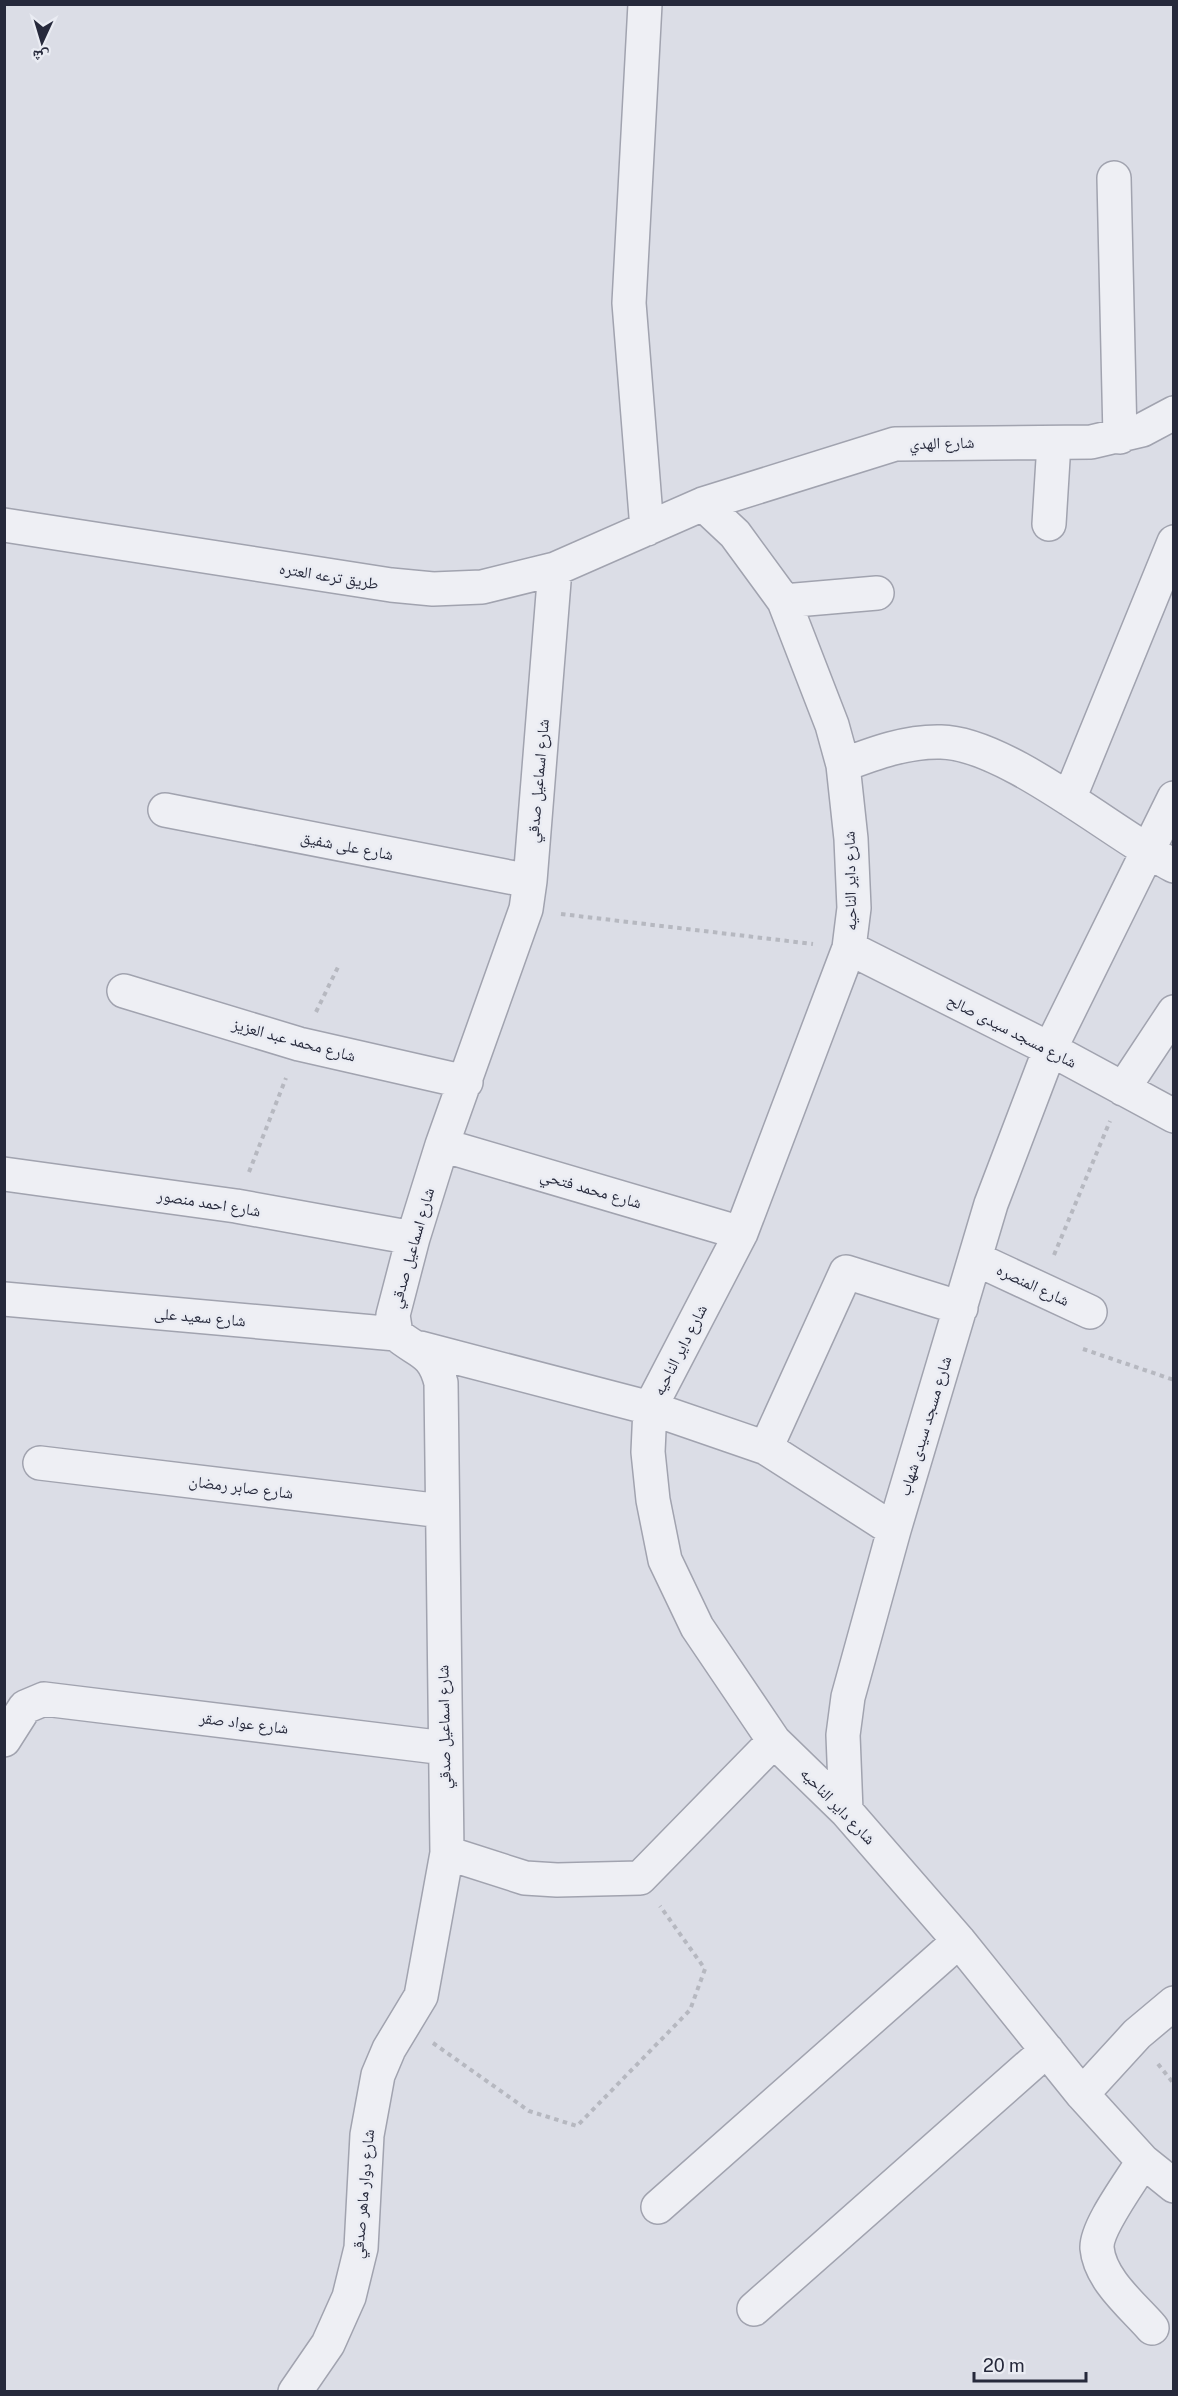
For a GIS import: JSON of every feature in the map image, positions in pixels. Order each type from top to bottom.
[{"type":"street","points":[[645,4],[629,303],[647,529]]},
{"type":"street","points":[[1114,178],[1120,437]]},
{"type":"street","name":"شارع الهدي","points":[[647,529],[703,504],[895,444],[1091,442],[1142,430],[1173,413]]},
{"type":"street","points":[[1049,524],[1054,443]]},
{"type":"street","name":"شارع داير الناحيه","points":[[703,504],[735,534],[784,601],[817,683],[843,765],[852,839],[854,908],[849,948],[741,1233],[650,1408],[648,1452],[653,1500],[665,1560],[697,1627],[774,1740],[846,1812],[959,1941],[1082,2094],[1143,2161],[1173,2186]]},
{"type":"street","name":"طريق ترعه العتره","points":[[4,525],[369,582],[433,589],[482,587],[555,569],[647,529]]},
{"type":"street","points":[[1069,799],[1173,542]]},
{"type":"street","name":"شارع اسماعيل صدقي","points":[[405,2024],[421,1996],[447,1853],[441,1383],[437,1368],[408,1341],[393,1314],[413,1238],[442,1145],[466,1082],[528,895],[555,569]]},
{"type":"street","points":[[784,601],[877,593]]},
{"type":"street","points":[[843,765],[891,748],[940,742],[958,744],[995,757],[1069,799],[1161,859]]},
{"type":"street","name":"شارع مسجد سيدى شهاب","points":[[846,1812],[844,1716],[894,1530],[991,1204],[1050,1049],[1161,859],[1173,798]]},
{"type":"street","name":"شارع على شفيق","points":[[165,810],[528,895]]},
{"type":"street","name":"شارع مسجد سيدى صالح","points":[[849,948],[1050,1049],[1173,1116]]},
{"type":"street","name":"شارع محمد عبد العزيز","points":[[124,991],[299,1044],[466,1082]]},
{"type":"street","points":[[1123,1089],[1173,1012]]},
{"type":"street","name":"شارع محمد فتحي","points":[[442,1145],[741,1233]]},
{"type":"street","name":"شارع احمد منصور","points":[[4,1174],[236,1206],[413,1238]]},
{"type":"street","name":"شارع المنصره","points":[[976,1259],[1090,1312]]},
{"type":"street","points":[[766,1448],[846,1272],[961,1308]]},
{"type":"street","name":"شارع سعيد على","points":[[4,1299],[408,1341],[650,1408],[766,1448],[894,1530]]},
{"type":"street","name":"شارع صابر رمضان","points":[[39,1463],[442,1511]]},
{"type":"street","name":"شارع عواد صقر","points":[[4,1740],[25,1707],[44,1699],[445,1748]]},
{"type":"street","points":[[447,1853],[525,1878],[557,1880],[640,1878],[774,1740]]},
{"type":"street","points":[[658,2207],[959,1941]]},
{"type":"street","points":[[1082,2094],[1137,2034],[1173,2004]]},
{"type":"street","name":"شارع دوار ماهر صدقي","points":[[295,2391],[328,2344],[349,2297],[361,2248],[367,2135],[378,2075],[389,2049],[405,2024]]},
{"type":"street","points":[[754,2309],[1047,2050]]},
{"type":"street","points":[[1143,2161],[1103,2228],[1097,2246],[1101,2266],[1152,2328]]},
{"type":"path","points":[[528,895],[849,948]]},
{"type":"path","points":[[236,1206],[299,1044],[338,967]]},
{"type":"path","points":[[1040,1289],[1123,1089]]},
{"type":"path","points":[[1076,1347],[1173,1380]]},
{"type":"path","points":[[405,2024],[529,2111],[577,2126],[690,2010],[705,1969],[640,1878]]}]
